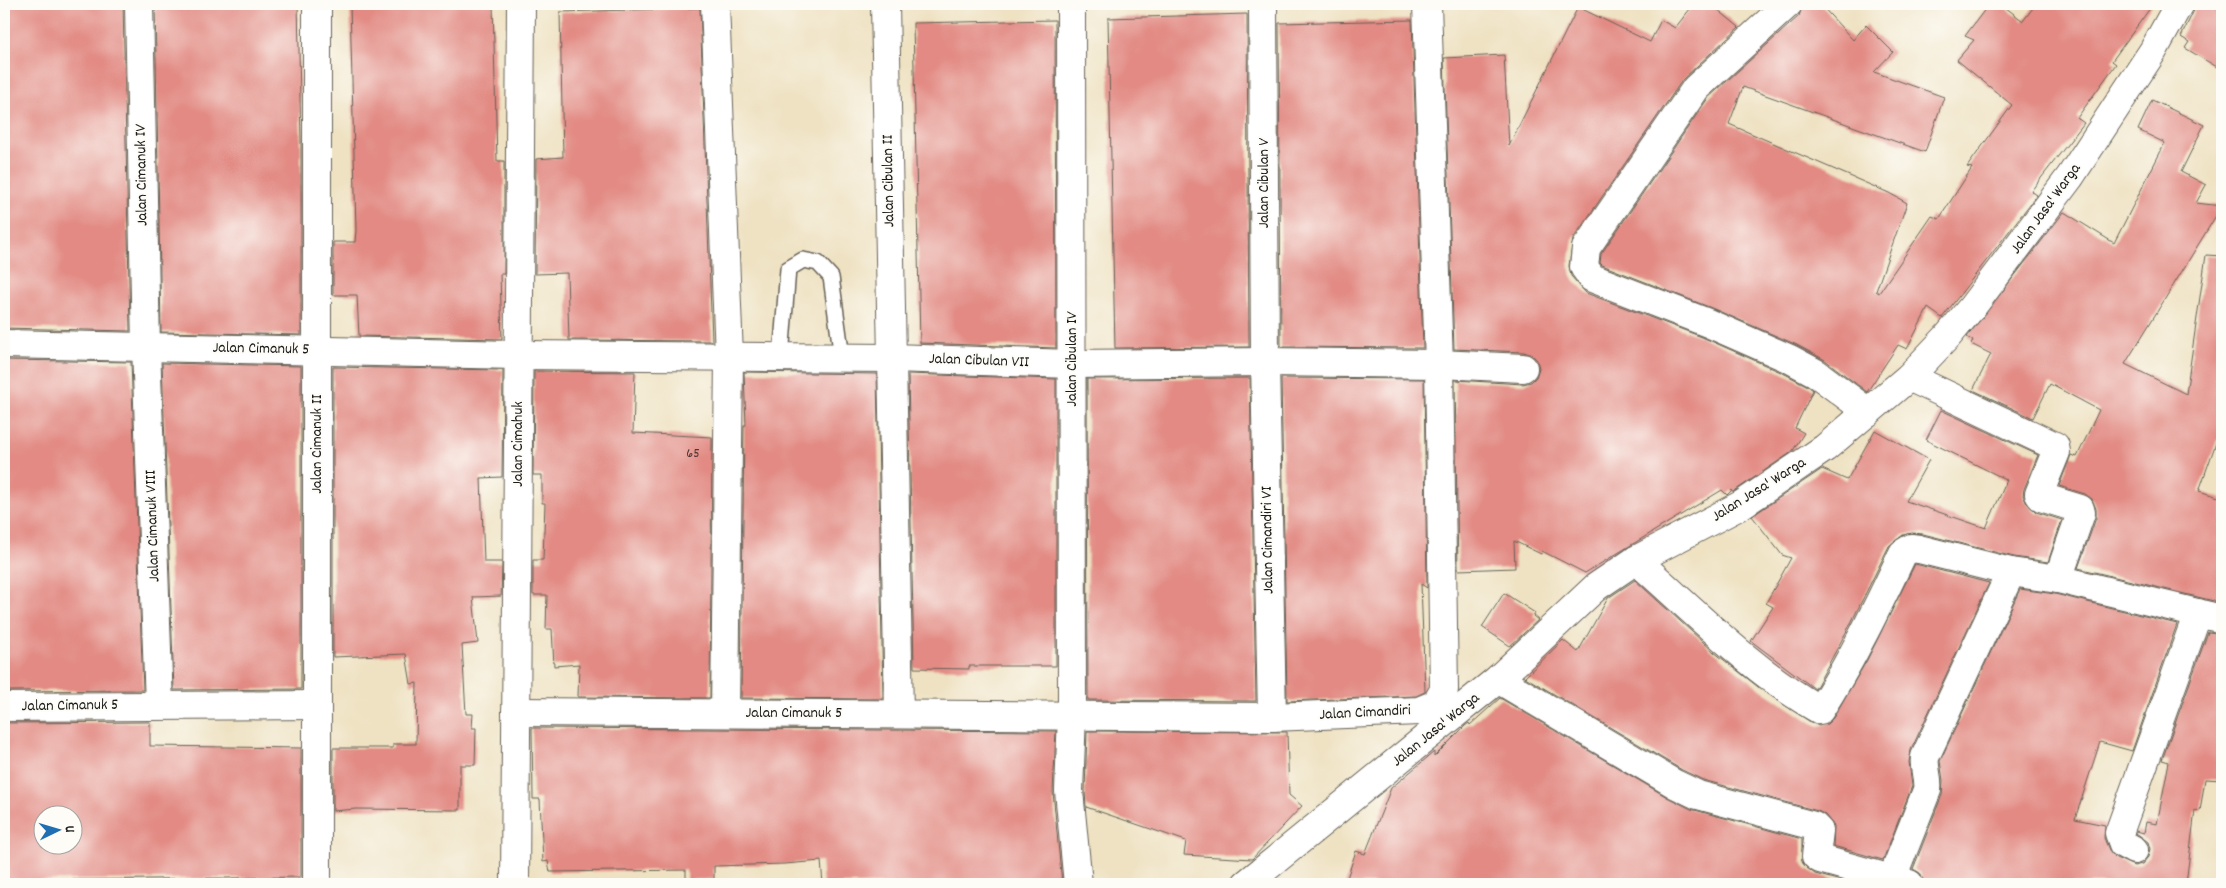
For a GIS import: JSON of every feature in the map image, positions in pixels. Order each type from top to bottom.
[{"type":"street","name":"Jalan Cimanuk IV","points":[[139,4],[146,347]]},
{"type":"street","name":"Jalan Cimanuk II","points":[[317,884],[318,4]]},
{"type":"street","name":"Jalan Cimahuk","points":[[515,884],[521,4]]},
{"type":"street","points":[[714,4],[729,356],[725,713]]},
{"type":"street","name":"Jalan Cibulan II","points":[[885,4],[899,714]]},
{"type":"street","name":"Jalan Cibulan IV","points":[[1072,4],[1072,715],[1069,791],[1078,884]]},
{"type":"street","name":"Jalan Cibulan V","points":[[1263,4],[1265,362]]},
{"type":"street","name":"Jalan Cimandiri","points":[[1072,715],[1272,718],[1419,711],[1436,704],[1444,690],[1439,364],[1439,140],[1427,4]]},
{"type":"street","points":[[1788,4],[1696,88],[1586,248],[1584,267],[1592,278],[1708,322],[1816,373],[1868,412]]},
{"type":"street","name":"Jalan Jasa' Warga","points":[[1246,884],[1498,679],[1596,587],[1636,560],[1741,505],[1825,448],[1909,377],[1948,336],[1973,306],[2070,177],[2153,51],[2178,4]]},
{"type":"street","name":"Jalan Cimanuk 5","points":[[4,344],[519,355]]},
{"type":"street","name":"Jalan Cimanuk VIII","points":[[146,347],[159,705]]},
{"type":"street","name":"Jalan Cibulan VII","points":[[519,355],[893,358],[1072,364],[1265,362],[1439,364],[1523,368]]},
{"type":"street","name":"Jalan Cimandiri VI","points":[[1265,362],[1272,718]]},
{"type":"street","points":[[1909,377],[2055,446],[2056,452],[2040,494],[2041,497],[2080,509],[2081,513],[2058,579]]},
{"type":"street","points":[[1636,560],[1743,654],[1798,697],[1820,710],[1839,680],[1907,550],[1919,549],[2011,572],[2058,579],[2210,616],[2119,833],[2123,844],[2134,850]]},
{"type":"street","points":[[1498,679],[1675,784],[1698,795],[1814,826],[1820,831],[1816,856],[1820,859],[1900,882],[1927,790],[1928,780],[1924,764],[1925,757],[2011,572]]},
{"type":"street","name":"Jalan Cimanuk 5","points":[[4,707],[317,705]]},
{"type":"street","name":"Jalan Cimanuk 5","points":[[516,712],[1072,715]]},
{"type":"lane","points":[[781,357],[788,269],[803,260],[818,263],[831,276],[842,358]]},
{"type":"building","points":[[4,4],[123,4],[130,331],[4,328]]},
{"type":"building","points":[[155,4],[298,4],[301,144],[301,335],[161,332]]},
{"type":"building","points":[[350,4],[493,4],[497,161],[504,161],[504,274],[500,274],[502,339],[359,336],[357,295],[333,295],[333,242],[355,242],[356,230]]},
{"type":"building","points":[[1694,4],[1711,4],[1739,27],[1683,79],[1573,239],[1569,266],[1571,276],[1586,293],[1702,337],[1808,386],[1813,390],[1795,428],[1804,433],[1792,452],[1733,492],[1732,490],[1727,495],[1722,490],[1585,573],[1542,551],[1541,554],[1514,541],[1515,568],[1458,570],[1455,380],[1523,384],[1531,382],[1536,377],[1539,368],[1537,360],[1532,355],[1524,352],[1454,349],[1444,58],[1504,55],[1509,146],[1578,7],[1650,42],[1661,20],[1675,28]]},
{"type":"building","points":[[1803,4],[1820,4],[1853,40],[1866,25],[1893,52],[1874,72],[1944,97],[1925,152],[1743,87],[1729,124],[1889,193],[1907,203],[1876,291],[1879,293],[1932,216],[1939,219],[1972,168],[1967,167],[2012,105],[1957,60],[1974,40],[1965,36],[1989,4],[2001,4],[2023,21],[2036,4],[2153,4],[2112,61],[2116,64],[2077,118],[2084,123],[2031,191],[2037,195],[1942,318],[1928,308],[1907,349],[1898,345],[1867,392],[1825,360],[1797,345],[1600,263],[1601,254],[1708,98],[1799,16]]},
{"type":"building","points":[[2197,4],[2210,4],[2222,11],[2222,70],[2185,48],[2189,42],[2181,37]]},
{"type":"building","points":[[700,8],[712,341],[569,340],[567,273],[535,274],[536,159],[563,157],[560,12]]},
{"type":"building","points":[[1247,14],[1249,347],[1115,348],[1108,18]]},
{"type":"building","points":[[1055,20],[1056,348],[920,343],[913,23]]},
{"type":"building","points":[[1412,20],[1423,348],[1281,347],[1279,23]]},
{"type":"building","points":[[2152,100],[2204,125],[2181,172],[2206,185],[2196,203],[2222,206],[2125,364],[2186,394],[2206,255],[2222,256],[2222,441],[2217,440],[2199,491],[2222,498],[2222,603],[2078,568],[2096,518],[2096,509],[2092,499],[2085,494],[2059,486],[2071,455],[2077,457],[2099,410],[2050,384],[2033,418],[1973,390],[1991,354],[1971,344],[1973,341],[1967,337],[2064,212],[2114,243],[2165,143],[2138,130]]},
{"type":"building","points":[[4,360],[131,362],[143,690],[4,691]]},
{"type":"building","points":[[162,363],[301,366],[301,689],[174,690]]},
{"type":"building","points":[[333,367],[503,370],[502,477],[481,478],[484,562],[502,562],[501,596],[473,597],[478,643],[462,645],[466,714],[473,714],[472,728],[476,728],[475,765],[460,765],[460,810],[356,809],[333,811],[333,748],[393,748],[393,744],[416,744],[417,683],[411,684],[406,654],[333,657]]},
{"type":"building","points":[[534,371],[635,372],[633,433],[712,437],[710,698],[578,697],[579,664],[554,666],[552,629],[546,629],[547,595],[533,595],[533,560],[543,560],[545,503],[542,503],[542,475],[533,475]]},
{"type":"building","points":[[744,372],[877,374],[883,699],[741,698],[744,425],[746,425]]},
{"type":"building","points":[[908,374],[1056,379],[1056,666],[969,666],[969,669],[914,668]]},
{"type":"building","points":[[1250,378],[1256,701],[1088,700],[1087,379]]},
{"type":"building","points":[[1281,378],[1424,379],[1427,588],[1421,584],[1425,692],[1416,696],[1287,701]]},
{"type":"building","points":[[1941,410],[2038,455],[2023,495],[2026,502],[2036,512],[2062,520],[2048,562],[2014,557],[1923,534],[1912,533],[1903,535],[1889,546],[1850,625],[1815,689],[1751,641],[1773,607],[1766,603],[1791,558],[1782,555],[1752,516],[1822,469],[1847,480],[1875,430],[1929,460],[1906,501],[1986,528],[2007,480],[1926,440]]},
{"type":"building","points":[[1915,564],[1989,583],[1911,750],[1909,762],[1912,786],[1883,860],[1833,846],[1834,826],[1825,815],[1818,811],[1703,780],[1682,770],[1525,677],[1563,640],[1578,652],[1608,598],[1635,580],[1714,652],[1762,690],[1812,723],[1819,726],[1827,724],[1833,718],[1867,660]]},
{"type":"building","points":[[2020,589],[2055,594],[2177,624],[2132,751],[2100,742],[2075,819],[2105,825],[2104,838],[2109,850],[2116,858],[2134,866],[2142,864],[2148,857],[2150,849],[2148,842],[2136,831],[2144,833],[2146,822],[2157,824],[2169,762],[2162,760],[2208,632],[2222,634],[2222,780],[2205,779],[2200,811],[2195,810],[2186,884],[1924,884],[1920,873],[1913,869],[1942,795],[1943,780],[1940,761]]},
{"type":"building","points":[[1504,593],[1535,613],[1533,616],[1538,620],[1510,646],[1482,627]]},
{"type":"building","points":[[1500,698],[1667,797],[1691,809],[1802,839],[1802,862],[1807,868],[1815,874],[1852,884],[1345,884],[1356,851],[1365,854],[1391,788],[1434,752],[1434,757],[1465,726],[1469,723],[1470,725]]},
{"type":"building","points":[[150,722],[150,746],[301,748],[301,877],[4,881],[4,723]]},
{"type":"building","points":[[532,728],[1056,731],[1053,792],[1062,884],[823,884],[821,861],[714,866],[714,879],[686,880],[686,870],[550,872],[548,861],[543,862],[540,799],[533,799]]},
{"type":"building","points":[[1087,731],[1287,732],[1289,795],[1302,806],[1252,859],[1184,855],[1186,841],[1086,807]]}]
